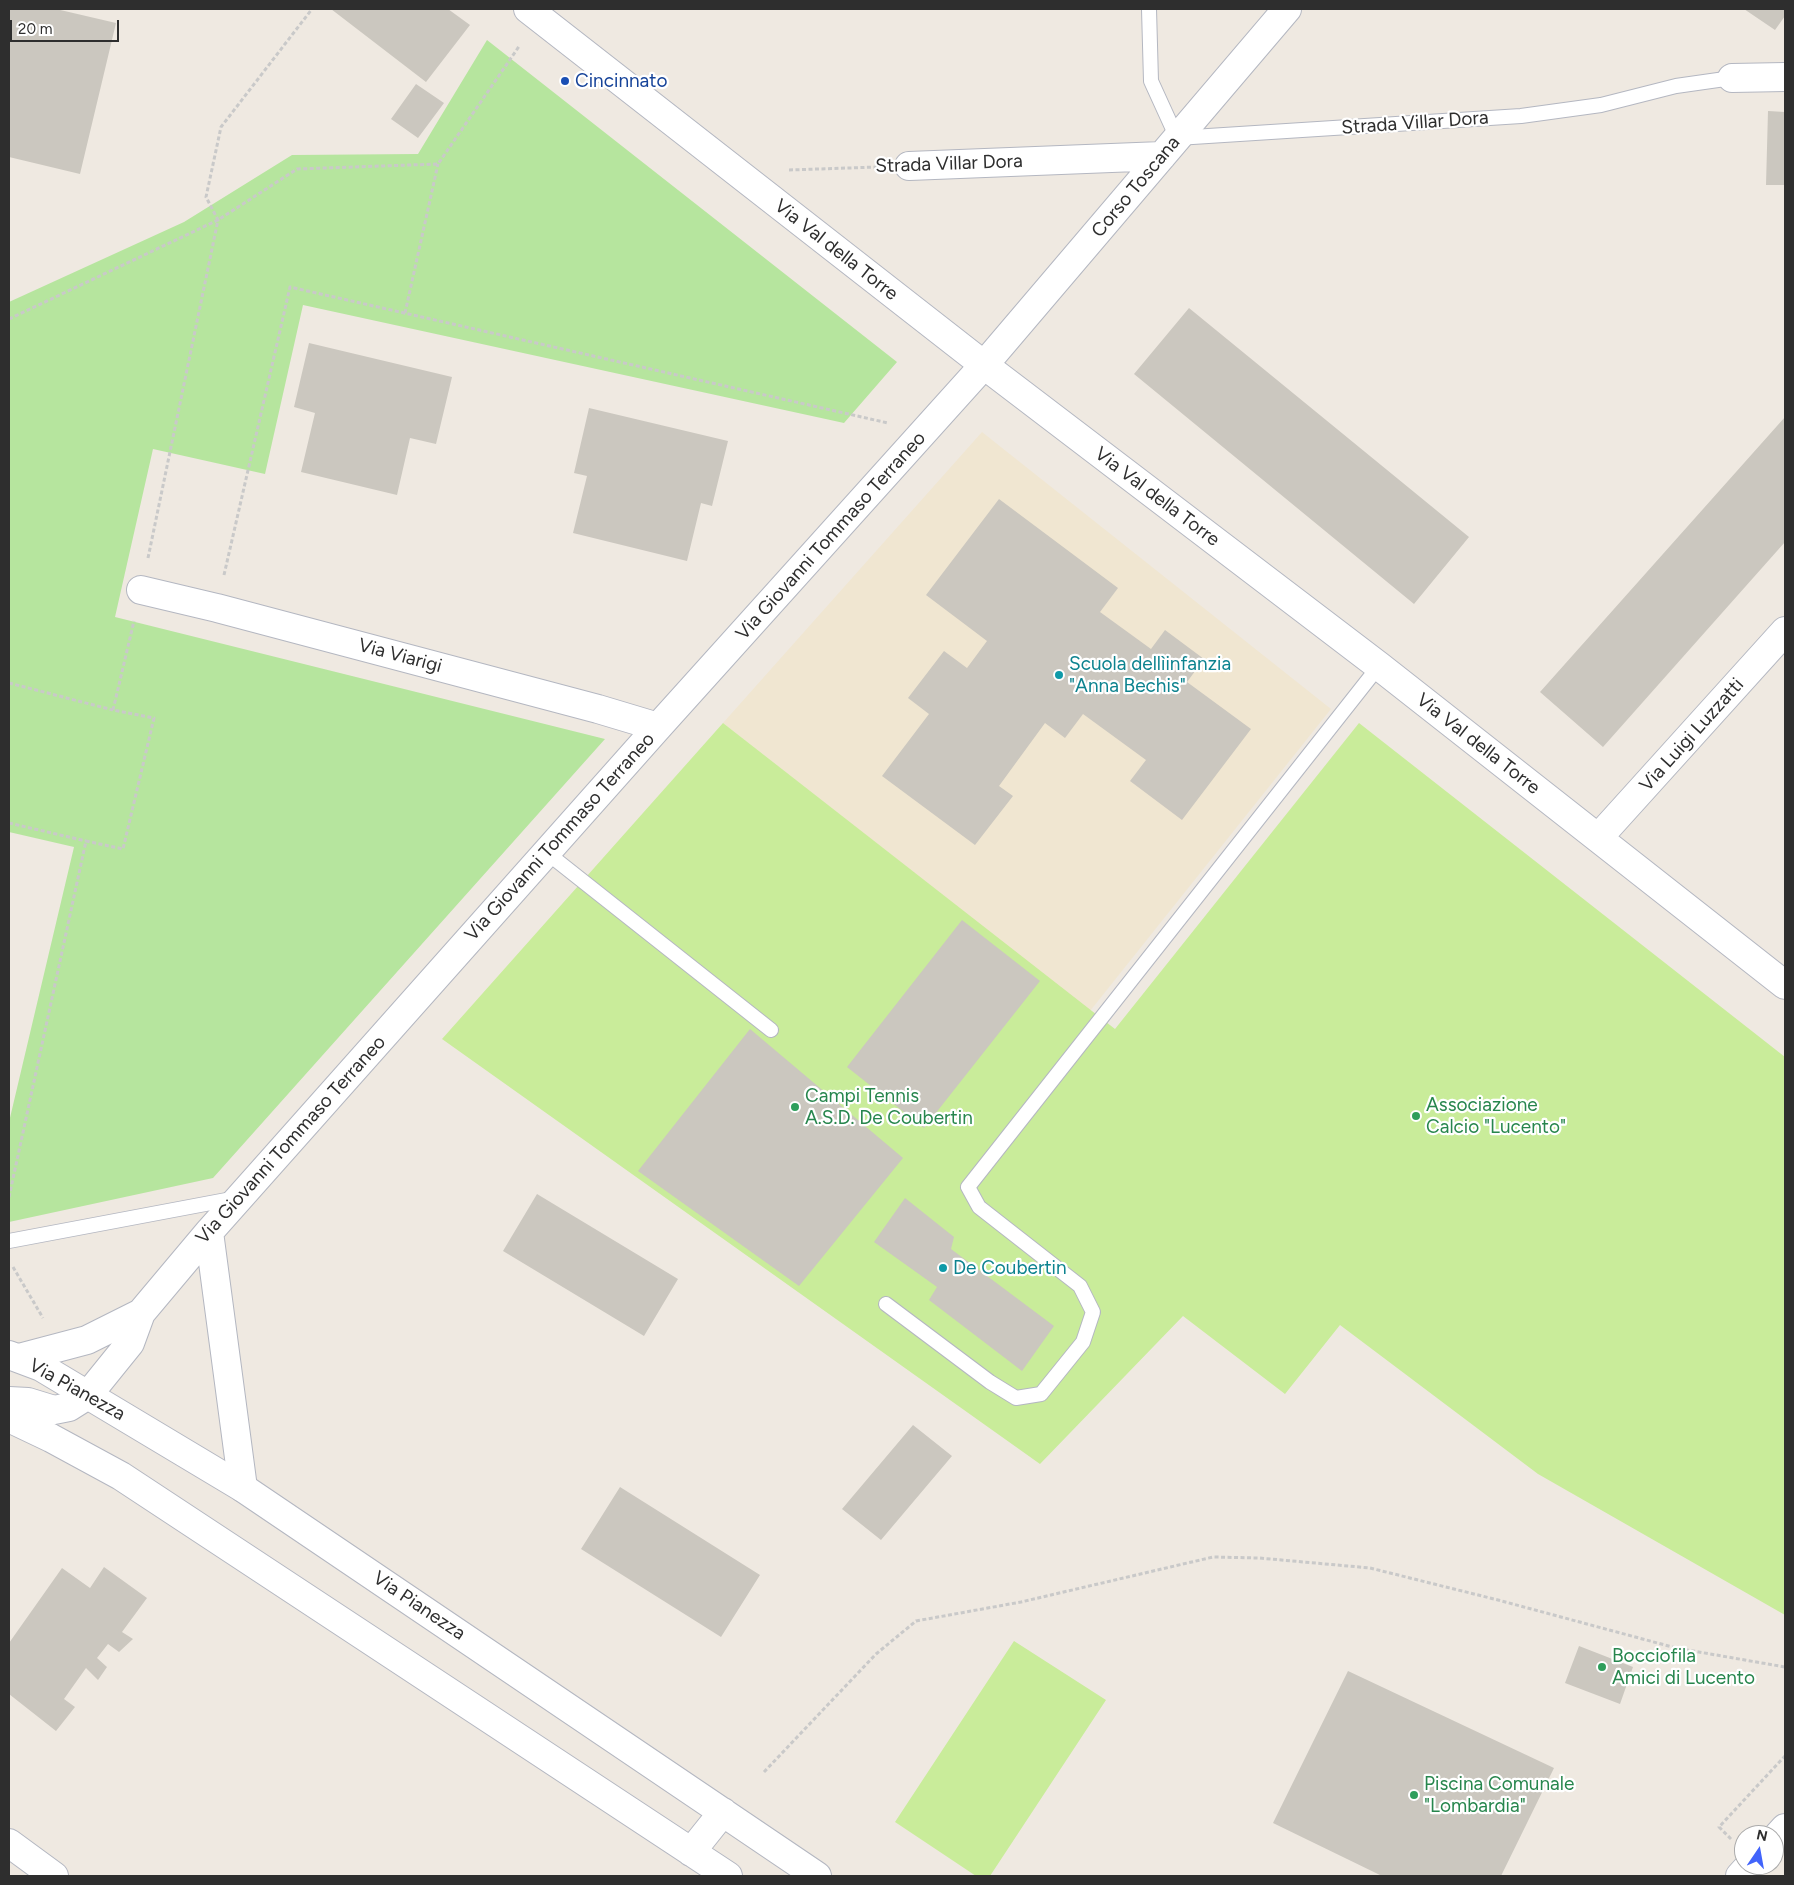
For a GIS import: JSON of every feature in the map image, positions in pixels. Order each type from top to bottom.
[{"type":"street","name":"Corso Toscana","points":[[984,365],[1287,9]]},
{"type":"street","name":"Via Val della Torre","points":[[534,13],[984,365],[1379,666],[1785,985]]},
{"type":"street","name":"Strada Villar Dora","points":[[1732,78],[1785,77]]},
{"type":"street","name":"Strada Villar Dora","points":[[909,166],[1170,147]]},
{"type":"street","name":"Via Giovanni Tommaso Terraneo","points":[[9,1401],[28,1402],[54,1410],[69,1407],[88,1395],[130,1343],[141,1313],[209,1232],[546,852],[984,365]]},
{"type":"street","name":"Via Viarigi","points":[[141,590],[217,608],[598,709],[658,727]]},
{"type":"street","name":"Via Luigi Luzzatti","points":[[1598,838],[1785,631]]},
{"type":"street","points":[[209,1232],[243,1488]]},
{"type":"street","name":"Via Giovanni Tommaso Terraneo","points":[[14,1357],[88,1340],[141,1313]]},
{"type":"street","name":"Via Pianezza","points":[[14,1357],[41,1367],[243,1488],[817,1876]]},
{"type":"street","points":[[9,1418],[51,1438],[121,1476],[728,1876]]},
{"type":"street","points":[[692,1852],[723,1812]]},
{"type":"street","points":[[9,1843],[54,1876]]},
{"type":"lane","points":[[1149,9],[1150,81],[1170,147]]},
{"type":"lane","name":"Strada Villar Dora","points":[[1170,147],[1521,116],[1601,105],[1676,86],[1732,78]]},
{"type":"lane","points":[[886,1304],[990,1382],[1016,1398],[1041,1394],[1083,1342],[1094,1312],[1080,1286],[979,1206],[968,1187],[1379,666]]},
{"type":"lane","points":[[546,852],[771,1030]]},
{"type":"lane","points":[[9,1241],[240,1197]]},
{"type":"path","points":[[404,313],[438,164],[534,13]]},
{"type":"path","points":[[9,319],[218,220],[296,169],[438,164]]},
{"type":"path","name":"Strada Villar Dora","points":[[736,171],[909,166]]},
{"type":"path","points":[[217,608],[290,287],[925,432]]},
{"type":"path","points":[[9,683],[113,710]]},
{"type":"path","points":[[9,823],[86,841]]},
{"type":"path","points":[[764,1772],[876,1654],[916,1621],[1021,1602],[1213,1558],[1259,1558],[1370,1568],[1676,1648],[1785,1667]]},
{"type":"path","points":[[1734,1844],[1719,1827],[1785,1756]]},
{"type":"shaded area","points":[[982,432],[1331,709],[1090,1011],[723,723]]},
{"type":"green space","points":[[487,40],[897,362],[844,423],[303,305],[265,474],[153,449],[115,617],[605,739],[213,1178],[9,1222],[9,1122],[74,847],[9,832],[9,302],[184,222],[292,155],[418,154]]},
{"type":"green space","points":[[723,723],[1115,1029],[1359,723],[1785,1057],[1785,1615],[1538,1474],[1340,1325],[1285,1394],[1183,1316],[1040,1464],[442,1039]]},
{"type":"green space","points":[[1014,1641],[1106,1700],[990,1876],[976,1876],[895,1822]]},
{"type":"building","points":[[9,9],[56,9],[116,23],[80,174],[9,157]]},
{"type":"building","points":[[331,9],[448,9],[470,25],[426,82]]},
{"type":"building","points":[[1744,9],[1785,9],[1785,16],[1775,30]]},
{"type":"building","points":[[416,84],[444,103],[418,138],[391,119]]},
{"type":"building","points":[[1768,111],[1785,112],[1785,185],[1766,185]]},
{"type":"building","points":[[1189,308],[1469,537],[1414,604],[1134,374]]},
{"type":"building","points":[[309,343],[452,377],[436,444],[410,438],[397,495],[301,472],[315,413],[294,407]]},
{"type":"building","points":[[589,408],[728,441],[712,506],[701,503],[687,561],[573,533],[587,476],[574,473]]},
{"type":"building","points":[[1785,417],[1785,542],[1603,747],[1540,692]]},
{"type":"building","name":"Scuola dellìinfanzia \"Anna Bechis\"","points":[[999,499],[1118,588],[1100,612],[1151,649],[1165,630],[1204,659],[1187,682],[1251,729],[1182,820],[1130,781],[1146,760],[1083,714],[1065,738],[1045,723],[999,786],[1013,796],[975,845],[882,776],[929,714],[908,698],[944,651],[967,668],[987,641],[926,595]]},
{"type":"building","points":[[962,920],[1040,981],[924,1128],[847,1067]]},
{"type":"building","points":[[750,1029],[903,1158],[799,1286],[638,1171]]},
{"type":"building","points":[[537,1194],[678,1279],[644,1336],[503,1251]]},
{"type":"building","name":"De Coubertin","points":[[905,1198],[954,1237],[951,1249],[1054,1326],[1022,1371],[929,1300],[937,1287],[874,1242]]},
{"type":"building","points":[[913,1425],[952,1456],[881,1540],[842,1509]]},
{"type":"building","points":[[620,1487],[760,1575],[721,1637],[581,1549]]},
{"type":"building","points":[[104,1567],[147,1598],[122,1632],[133,1639],[119,1652],[108,1644],[97,1658],[107,1667],[98,1680],[86,1668],[64,1699],[75,1707],[56,1731],[9,1694],[9,1643],[62,1568],[90,1588]]},
{"type":"building","points":[[1579,1646],[1633,1667],[1620,1704],[1565,1683]]},
{"type":"building","name":"Piscina Comunale \"Lombardia\"","points":[[1348,1671],[1554,1768],[1501,1876],[1382,1876],[1273,1823]]},
{"type":"place","name":"Cincinnato","points":[[565,81]]},
{"type":"place","name":"Scuola dellìinfanzia \"Anna Bechis\"","points":[[1059,675]]},
{"type":"place","name":"Campi Tennis A.S.D. De Coubertin","points":[[795,1107]]},
{"type":"place","name":"Associazione Calcio \"Lucento\"","points":[[1416,1116]]},
{"type":"place","name":"De Coubertin","points":[[943,1268]]},
{"type":"place","name":"Bocciofila Amici di Lucento","points":[[1602,1667]]},
{"type":"place","name":"Piscina Comunale \"Lombardia\"","points":[[1414,1795]]}]
